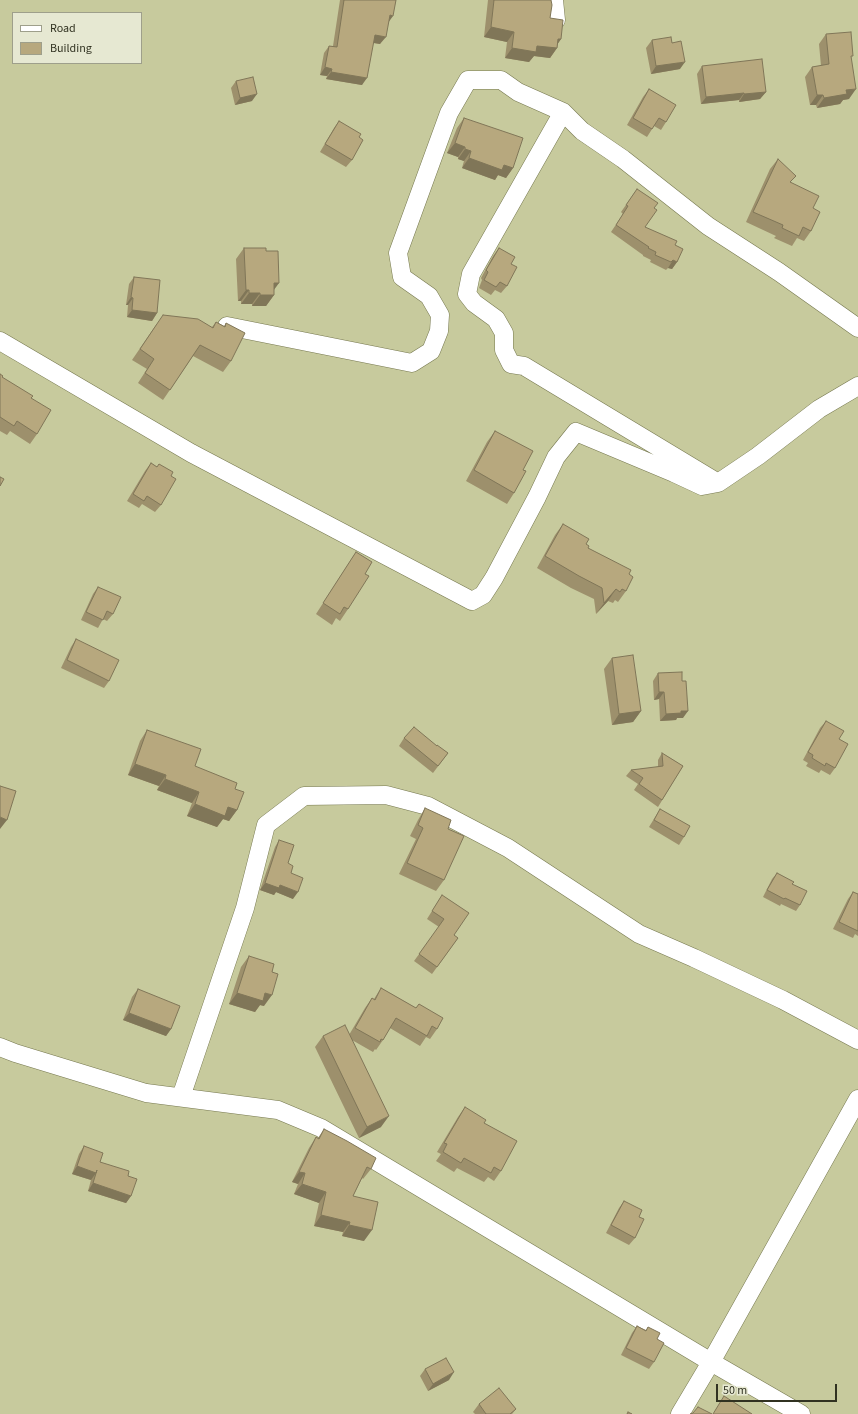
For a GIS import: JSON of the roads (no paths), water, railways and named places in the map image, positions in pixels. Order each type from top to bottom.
[{"type":"street","points":[[554,0],[556,20]]},
{"type":"street","points":[[227,326],[412,363],[431,351],[439,330],[440,315],[429,296],[402,277],[398,253],[449,113],[468,80],[501,80],[518,92],[563,112],[582,131],[623,159],[708,226],[779,272],[858,328]]},
{"type":"street","points":[[563,112],[471,274],[467,294],[474,303],[496,319],[504,333],[504,350],[511,364],[524,366],[718,483]]},
{"type":"street","points":[[0,341],[191,453],[472,601],[483,595],[494,578],[537,497],[556,457],[576,432],[702,486],[718,483],[758,456],[819,409],[858,386]]},
{"type":"street","points":[[181,1097],[245,908],[266,825],[304,796],[386,795],[428,806],[508,848],[639,934],[783,1000],[858,1040]]},
{"type":"street","points":[[0,1047],[146,1092],[278,1110],[321,1128],[711,1362],[801,1414]]},
{"type":"street","points":[[680,1414],[711,1362],[858,1100]]}]
